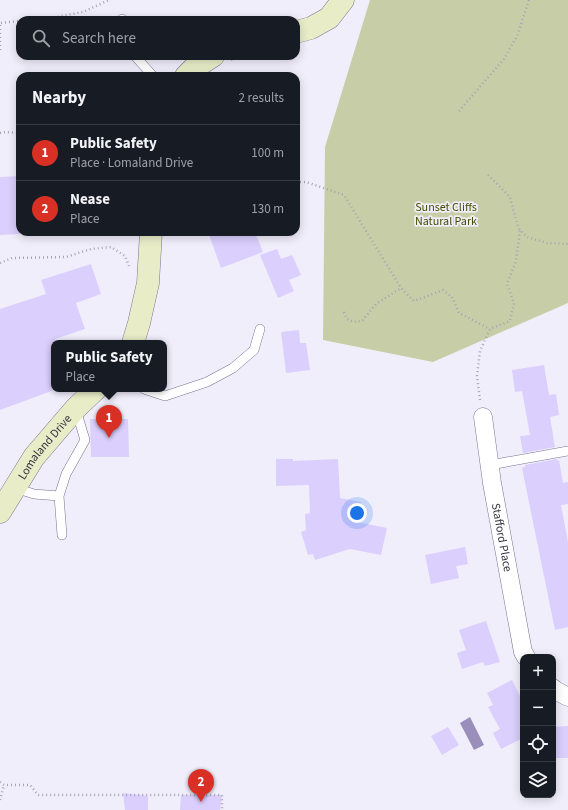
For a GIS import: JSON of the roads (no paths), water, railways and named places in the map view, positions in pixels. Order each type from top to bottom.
[{"type":"street","points":[[300,31],[310,28],[329,18],[335,6]]},
{"type":"street","points":[[190,72],[207,60]]},
{"type":"street","points":[[134,340],[148,283],[151,236]]},
{"type":"street","name":"Lomaland Drive","points":[[0,512],[34,457],[76,408],[93,392]]},
{"type":"street","name":"Stafford Place","points":[[483,417],[490,465],[524,654]]},
{"type":"street","points":[[555,690],[568,697]]},
{"type":"lane","points":[[139,60],[149,72]]},
{"type":"lane","points":[[153,392],[165,396],[207,382],[233,368],[254,350],[260,329]]},
{"type":"lane","points":[[62,535],[59,496],[66,474],[85,440],[76,408]]},
{"type":"lane","points":[[490,465],[568,452]]},
{"type":"lane","points":[[15,488],[34,494],[59,496]]},
{"type":"place","name":"Public Safety","points":[[109,438]]},
{"type":"place","name":"Nease","points":[[201,802]]},
{"type":"park label","name":"Sunset Cliffs Natural Park","points":[[446,214]]}]
